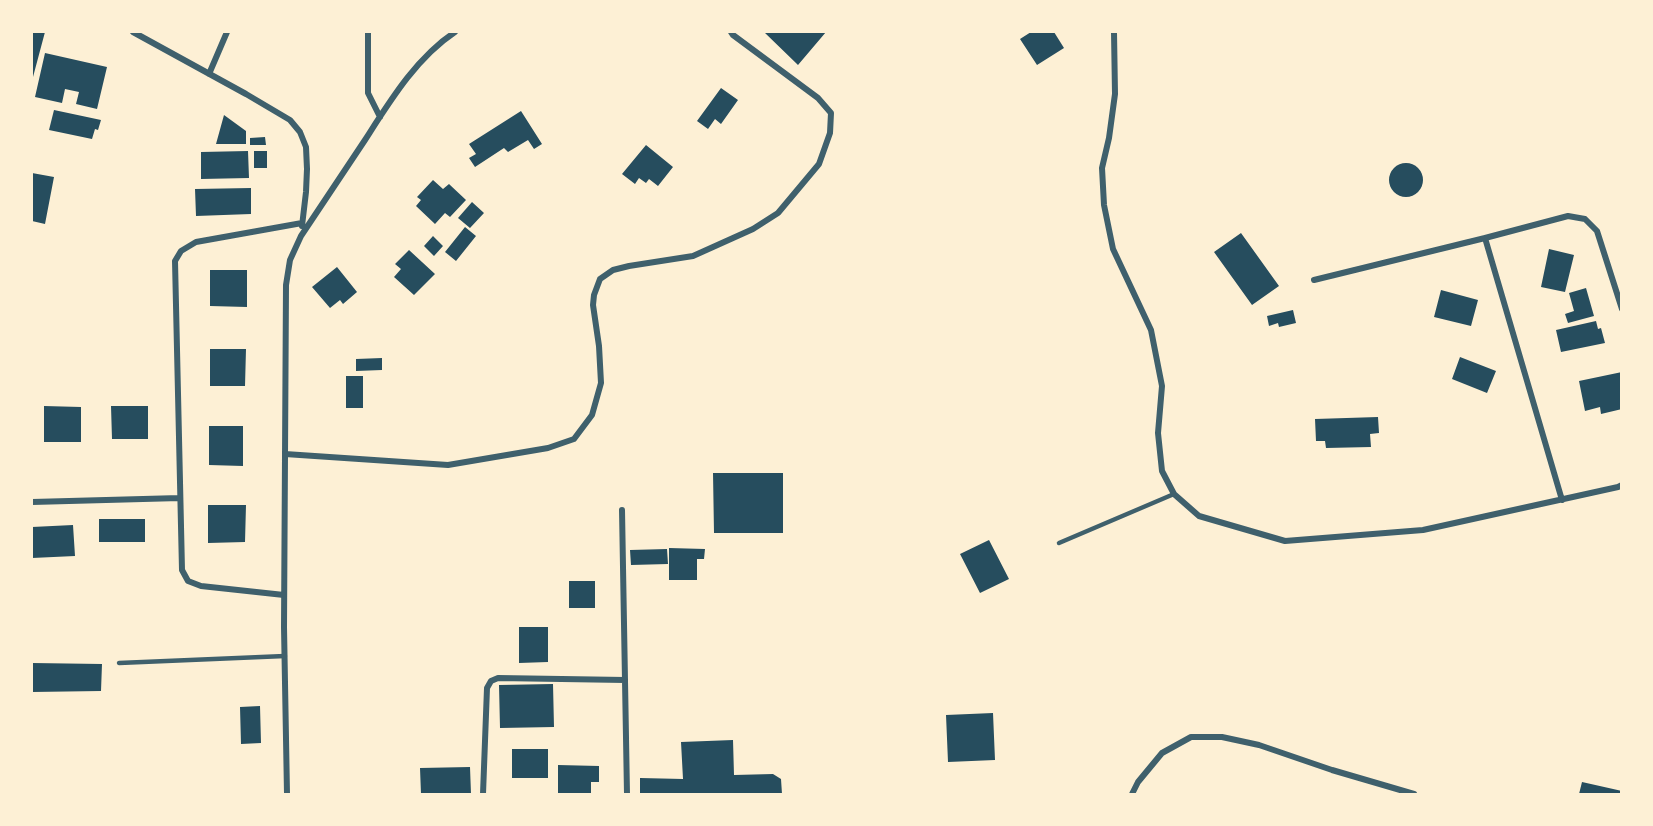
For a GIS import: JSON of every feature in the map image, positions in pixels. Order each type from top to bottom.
[{"type":"street","points":[[133,32],[290,120],[300,132],[306,147],[307,169],[301,236]]},
{"type":"street","points":[[209,74],[227,32]]},
{"type":"street","points":[[368,32],[368,93],[380,117]]},
{"type":"street","points":[[287,795],[284,595],[286,285],[290,260],[301,236],[399,89],[426,56],[455,32]]},
{"type":"street","points":[[285,454],[448,465],[548,448],[574,439],[592,416],[601,383],[593,305],[600,279],[613,270],[629,266],[693,256],[753,229],[778,213],[819,164],[830,133],[831,113],[818,98],[731,32]]},
{"type":"street","points":[[1114,32],[1115,94],[1102,168],[1104,205],[1113,249],[1151,330],[1162,386],[1158,433],[1162,471],[1174,494],[1199,516],[1285,541],[1423,530],[1622,486]]},
{"type":"street","points":[[1314,280],[1568,216],[1585,219],[1597,231],[1622,309]]},
{"type":"street","points":[[284,595],[201,586],[188,581],[182,570],[175,261],[180,251],[196,242],[302,222]]},
{"type":"street","points":[[1485,238],[1562,500]]},
{"type":"street","points":[[32,502],[180,498]]},
{"type":"street","points":[[622,510],[627,795]]},
{"type":"street","points":[[483,795],[487,688],[491,681],[498,678],[625,680]]},
{"type":"street","points":[[1132,795],[1138,782],[1162,753],[1191,737],[1222,737],[1259,745],[1414,795]]},
{"type":"lane","points":[[1059,543],[1174,494]]},
{"type":"lane","points":[[119,663],[285,656]]},
{"type":"building","points":[[32,32],[45,32],[33,77],[32,76]]},
{"type":"building","points":[[764,32],[826,32],[798,65]]},
{"type":"building","points":[[1031,32],[1054,32],[1064,48],[1037,65],[1020,39]]},
{"type":"building","points":[[45,53],[107,67],[97,109],[76,104],[79,92],[65,89],[62,103],[35,97]]},
{"type":"building","points":[[721,88],[738,100],[721,124],[715,119],[708,129],[697,121]]},
{"type":"building","points":[[54,110],[101,120],[98,130],[95,129],[92,139],[49,130]]},
{"type":"building","points":[[521,111],[542,144],[534,149],[528,140],[508,152],[504,148],[475,167],[469,158],[476,154],[469,144]]},
{"type":"building","points":[[224,115],[246,131],[246,144],[216,144]]},
{"type":"building","points":[[265,137],[266,145],[250,145],[250,138]]},
{"type":"building","points":[[646,145],[673,167],[658,186],[649,179],[646,183],[639,178],[635,184],[622,174]]},
{"type":"building","points":[[248,151],[249,178],[201,179],[201,152]]},
{"type":"building","points":[[254,151],[267,151],[267,168],[254,168]]},
{"type":"building","points":[[1406,163],[1418,168],[1423,180],[1418,192],[1406,197],[1394,192],[1389,180],[1394,168]]},
{"type":"building","points":[[32,173],[54,177],[45,224],[32,221]]},
{"type":"building","points":[[433,180],[443,189],[449,184],[466,200],[450,217],[445,213],[435,224],[416,206],[421,200],[417,197]]},
{"type":"building","points":[[251,188],[251,214],[196,216],[195,189]]},
{"type":"building","points":[[472,202],[484,213],[470,228],[458,218]]},
{"type":"building","points":[[465,227],[476,236],[456,261],[445,252]]},
{"type":"building","points":[[1241,233],[1279,286],[1252,305],[1214,252]]},
{"type":"building","points":[[433,236],[443,246],[434,256],[424,246]]},
{"type":"building","points":[[1549,249],[1574,255],[1565,292],[1541,287]]},
{"type":"building","points":[[409,250],[435,274],[414,295],[394,277],[401,269],[395,264]]},
{"type":"building","points":[[337,267],[357,292],[343,304],[340,300],[330,308],[312,287]]},
{"type":"building","points":[[210,270],[247,270],[247,307],[210,306]]},
{"type":"building","points":[[1586,288],[1594,316],[1568,323],[1565,314],[1574,311],[1569,293]]},
{"type":"building","points":[[1441,290],[1478,300],[1471,326],[1434,317]]},
{"type":"building","points":[[1293,310],[1296,323],[1279,327],[1278,323],[1269,326],[1267,316]]},
{"type":"building","points":[[1596,321],[1598,329],[1601,328],[1605,343],[1561,352],[1556,330]]},
{"type":"building","points":[[210,349],[246,349],[245,386],[210,386]]},
{"type":"building","points":[[1460,357],[1496,371],[1487,393],[1452,379]]},
{"type":"building","points":[[382,358],[382,370],[356,371],[356,359]]},
{"type":"building","points":[[1622,372],[1622,409],[1601,414],[1600,407],[1585,411],[1579,381]]},
{"type":"building","points":[[346,376],[363,376],[363,408],[346,408]]},
{"type":"building","points":[[44,406],[81,407],[81,442],[44,442]]},
{"type":"building","points":[[111,406],[148,406],[148,439],[112,439]]},
{"type":"building","points":[[1378,417],[1379,433],[1370,434],[1371,447],[1326,448],[1325,441],[1316,441],[1315,419]]},
{"type":"building","points":[[209,426],[243,426],[243,466],[209,465]]},
{"type":"building","points":[[713,473],[783,473],[783,533],[714,533]]},
{"type":"building","points":[[208,505],[246,505],[245,542],[208,543]]},
{"type":"building","points":[[99,519],[145,519],[145,542],[99,542]]},
{"type":"building","points":[[73,525],[75,556],[32,558],[32,527]]},
{"type":"building","points":[[989,540],[1009,579],[980,593],[960,554]]},
{"type":"building","points":[[669,548],[705,549],[704,559],[697,559],[697,580],[669,580]]},
{"type":"building","points":[[667,549],[668,564],[631,565],[630,550]]},
{"type":"building","points":[[569,581],[595,581],[595,608],[569,608]]},
{"type":"building","points":[[519,627],[548,627],[548,662],[519,663]]},
{"type":"building","points":[[32,663],[102,664],[101,691],[32,692]]},
{"type":"building","points":[[553,684],[554,727],[500,728],[499,685]]},
{"type":"building","points":[[260,706],[261,743],[241,744],[240,707]]},
{"type":"building","points":[[993,713],[995,760],[948,762],[946,715]]},
{"type":"building","points":[[733,740],[734,775],[773,774],[781,779],[782,794],[640,794],[640,778],[683,779],[681,742]]},
{"type":"building","points":[[512,749],[548,749],[548,778],[512,778]]},
{"type":"building","points":[[558,765],[599,766],[599,782],[591,782],[591,794],[558,794]]},
{"type":"building","points":[[470,767],[471,794],[421,794],[420,768]]},
{"type":"building","points":[[1582,782],[1622,791],[1622,794],[1579,794]]}]
